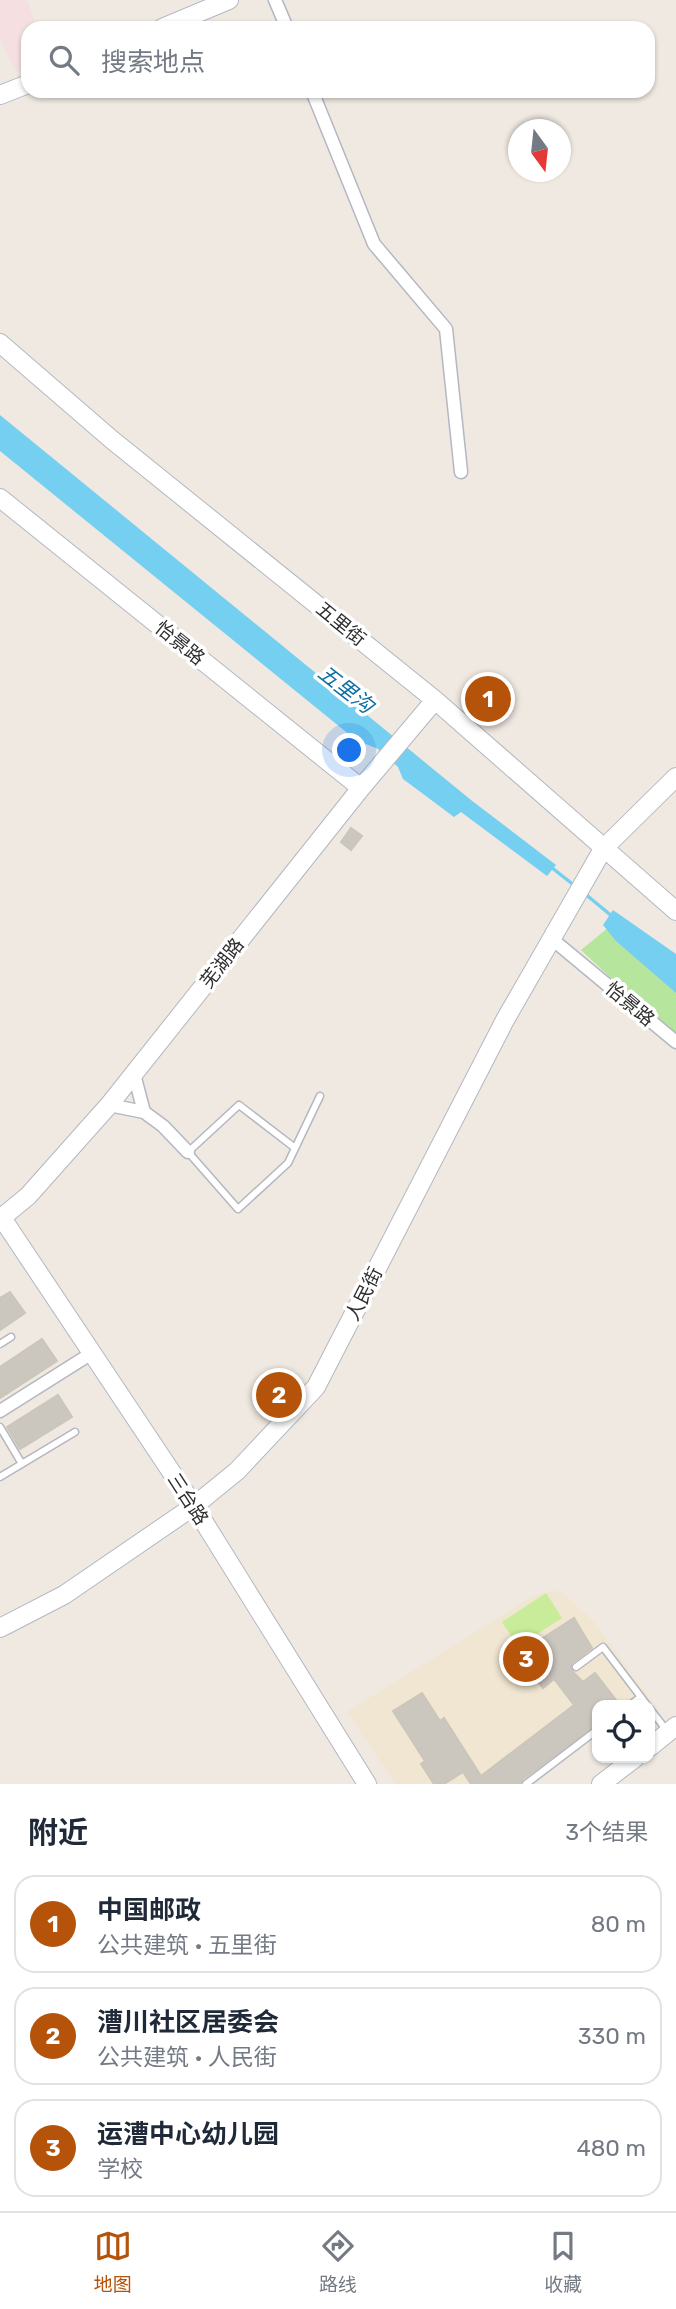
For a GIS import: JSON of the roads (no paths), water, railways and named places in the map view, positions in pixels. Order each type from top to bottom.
[{"type":"street","points":[[275,0],[284,21]]},
{"type":"street","points":[[178,21],[222,1]]},
{"type":"street","points":[[0,95],[21,87]]},
{"type":"street","points":[[315,98],[374,243],[446,329],[461,472]]},
{"type":"street","name":"五里街","points":[[0,342],[111,439],[435,699],[676,911]]},
{"type":"street","name":"怡景路","points":[[0,498],[361,788]]},
{"type":"street","name":"芜湖路","points":[[1,1218],[29,1196],[109,1105],[435,699]]},
{"type":"street","name":"人民街","points":[[0,1628],[64,1595],[194,1506],[237,1471],[316,1387],[505,1020],[603,849],[676,777]]},
{"type":"street","name":"怡景路","points":[[552,939],[676,1042]]},
{"type":"street","points":[[134,1074],[144,1112]]},
{"type":"street","points":[[109,1105],[144,1112],[163,1126],[188,1152]]},
{"type":"street","name":"三台路","points":[[1,1218],[194,1506],[367,1784]]},
{"type":"street","points":[[0,1411],[92,1353]]},
{"type":"street","points":[[655,1742],[672,1730]]},
{"type":"street","points":[[601,1784],[628,1763]]},
{"type":"lane","points":[[295,1148],[239,1105],[188,1152],[238,1209],[288,1163],[320,1096]]},
{"type":"lane","points":[[0,1344],[11,1337]]},
{"type":"lane","points":[[0,1427],[22,1464]]},
{"type":"lane","points":[[0,1477],[75,1432]]},
{"type":"lane","points":[[576,1667],[603,1647],[643,1700]]},
{"type":"lane","points":[[637,1700],[641,1697]]},
{"type":"lane","points":[[655,1714],[672,1730]]},
{"type":"lane","points":[[526,1784],[592,1734]]},
{"type":"water","points":[[0,415],[471,800],[556,865],[547,876],[461,812],[454,817],[403,779],[398,767],[378,749],[356,740],[0,451]]},
{"type":"water","points":[[613,910],[676,954],[676,993],[616,941],[603,925]]},
{"type":"waterway","name":"五里沟","points":[[551,867],[575,886]]},
{"type":"waterway","name":"五里沟","points":[[584,893],[613,917]]},
{"type":"place","name":"中国邮政","points":[[488,699]]},
{"type":"place","name":"漕川社区居委会","points":[[279,1395]]},
{"type":"place","name":"运漕中心幼儿园","points":[[526,1659]]}]
